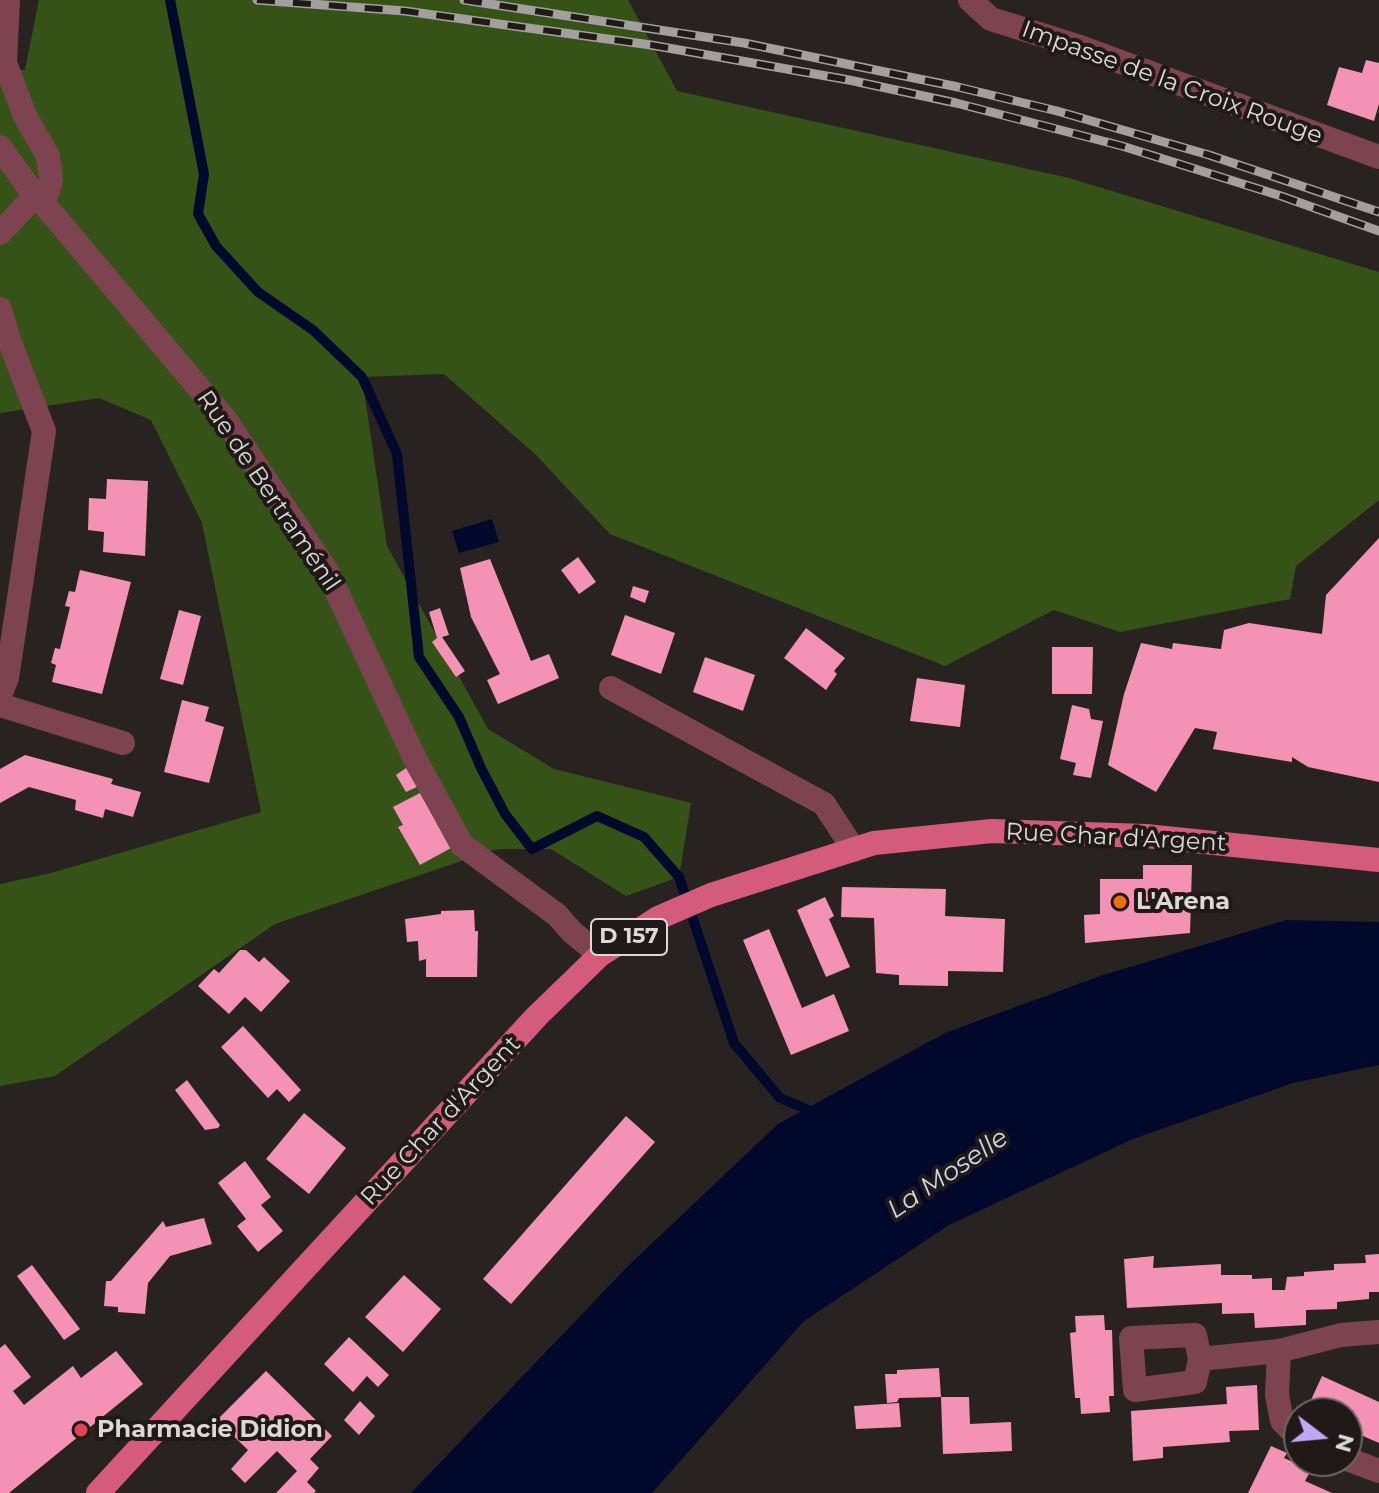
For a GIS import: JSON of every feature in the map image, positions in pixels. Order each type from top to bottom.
[{"type":"main road","name":"Rue Char d'Argent","points":[[98,1493],[537,1016],[600,955],[658,918],[711,895],[874,843],[992,831],[1146,836],[1379,860]]},
{"type":"street","points":[[0,233],[39,200],[51,180],[48,156],[5,76],[8,0]]},
{"type":"street","name":"Impasse de la Croix Rouge","points":[[970,0],[991,19],[1080,47],[1379,157]]},
{"type":"street","name":"Rue de Bertraménil","points":[[0,147],[39,200],[225,419],[328,573],[415,759],[462,845],[557,915],[600,955]]},
{"type":"street","points":[[0,309],[44,431],[7,678],[0,695]]},
{"type":"street","points":[[611,688],[824,804],[854,850]]},
{"type":"street","points":[[0,705],[123,743]]},
{"type":"street","points":[[1200,1359],[1279,1351],[1341,1335],[1379,1332]]},
{"type":"street","points":[[1279,1351],[1277,1395],[1283,1422]]},
{"type":"green space","points":[[39,0],[628,0],[677,91],[1069,178],[1379,272],[1379,500],[1296,566],[1290,599],[1120,632],[1054,610],[945,666],[610,534],[536,455],[444,374],[362,377],[387,546],[488,729],[554,769],[691,803],[679,877],[626,896],[551,849],[497,849],[275,924],[55,1076],[0,1086],[0,884],[51,873],[261,812],[202,523],[151,420],[99,398],[0,413],[0,68],[25,70]]},
{"type":"water","points":[[492,519],[499,542],[459,553],[452,531]]},
{"type":"water","name":"La Moselle","points":[[1286,920],[1379,922],[1379,1065],[1293,1083],[1133,1139],[949,1225],[804,1321],[652,1493],[411,1493],[628,1266],[778,1124],[945,1033],[1100,976]]},
{"type":"building","points":[[1366,60],[1379,63],[1379,104],[1374,121],[1327,105],[1339,67],[1362,73]]},
{"type":"building","points":[[107,479],[148,481],[145,556],[103,552],[104,532],[88,530],[89,498],[106,499]]},
{"type":"building","points":[[1379,538],[1379,782],[1308,767],[1292,757],[1292,762],[1213,749],[1217,732],[1195,728],[1156,792],[1108,765],[1124,694],[1141,643],[1172,649],[1173,643],[1221,649],[1224,630],[1249,623],[1322,634],[1326,595]]},
{"type":"building","points":[[578,557],[596,582],[579,594],[561,570]]},
{"type":"building","points":[[490,559],[531,661],[549,654],[559,678],[498,704],[487,680],[500,674],[471,617],[460,568]]},
{"type":"building","points":[[80,570],[131,582],[102,694],[52,682],[56,665],[51,663],[55,648],[60,649],[70,607],[65,606],[69,591],[75,592]]},
{"type":"building","points":[[633,586],[649,591],[645,603],[630,597]]},
{"type":"building","points":[[440,608],[449,635],[442,637],[465,671],[456,677],[432,642],[437,638],[429,612]]},
{"type":"building","points":[[179,610],[201,616],[183,685],[160,679]]},
{"type":"building","points":[[625,615],[675,633],[661,674],[611,655]]},
{"type":"building","points":[[806,628],[845,658],[834,671],[837,674],[826,690],[784,658]]},
{"type":"building","points":[[1052,647],[1093,647],[1092,694],[1052,694]]},
{"type":"building","points":[[705,657],[755,675],[743,711],[693,692]]},
{"type":"building","points":[[917,678],[965,685],[960,727],[910,721]]},
{"type":"building","points":[[182,700],[209,707],[205,721],[224,727],[209,783],[164,772]]},
{"type":"building","points":[[1072,705],[1089,709],[1091,719],[1103,721],[1091,778],[1073,775],[1076,763],[1060,759]]},
{"type":"building","points":[[25,755],[113,779],[111,784],[141,792],[133,817],[105,809],[103,818],[75,810],[76,800],[29,787],[0,803],[0,769]]},
{"type":"building","points":[[406,768],[417,787],[406,792],[396,775]]},
{"type":"building","points":[[420,793],[451,848],[420,865],[398,827],[403,825],[393,807]]},
{"type":"building","points":[[1143,865],[1192,865],[1190,933],[1085,943],[1084,915],[1100,914],[1100,879],[1143,879]]},
{"type":"building","points":[[842,887],[946,889],[945,916],[1005,919],[1003,972],[948,971],[948,986],[899,985],[899,975],[876,973],[874,918],[841,917]]},
{"type":"building","points":[[825,897],[834,916],[829,919],[850,967],[826,977],[797,910]]},
{"type":"building","points":[[474,910],[475,931],[478,931],[477,977],[426,977],[426,959],[419,961],[418,941],[407,942],[405,919],[441,914],[441,911]]},
{"type":"building","points":[[769,929],[802,1008],[834,994],[849,1031],[791,1055],[743,940]]},
{"type":"building","points":[[240,950],[246,950],[259,962],[264,957],[290,981],[261,1012],[245,997],[229,1014],[198,986],[214,969],[219,973]]},
{"type":"building","points":[[243,1026],[301,1090],[289,1102],[277,1089],[268,1098],[221,1047]]},
{"type":"building","points":[[187,1080],[220,1125],[218,1128],[205,1130],[175,1090]]},
{"type":"building","points":[[304,1113],[346,1148],[309,1194],[266,1159]]},
{"type":"building","points":[[626,1116],[655,1142],[511,1304],[483,1279]]},
{"type":"building","points":[[245,1161],[271,1197],[261,1205],[283,1231],[258,1252],[237,1226],[246,1219],[218,1183]]},
{"type":"building","points":[[204,1218],[212,1244],[170,1256],[148,1283],[145,1314],[118,1312],[118,1307],[104,1306],[106,1281],[111,1281],[163,1221],[166,1227]]},
{"type":"building","points":[[1379,1254],[1379,1292],[1369,1292],[1369,1299],[1337,1302],[1337,1309],[1306,1310],[1306,1325],[1255,1328],[1254,1313],[1222,1314],[1222,1303],[1127,1308],[1124,1259],[1154,1256],[1153,1268],[1221,1264],[1221,1275],[1272,1278],[1272,1290],[1285,1290],[1287,1277],[1304,1276],[1304,1272],[1334,1270],[1334,1264],[1366,1263],[1365,1255]]},
{"type":"building","points":[[32,1265],[80,1329],[64,1340],[17,1276]]},
{"type":"building","points":[[404,1275],[441,1309],[403,1352],[365,1317]]},
{"type":"building","points":[[1104,1315],[1105,1330],[1112,1330],[1114,1396],[1109,1396],[1110,1412],[1081,1414],[1080,1398],[1075,1398],[1070,1333],[1076,1332],[1075,1316]]},
{"type":"building","points":[[349,1337],[389,1375],[378,1387],[367,1376],[353,1392],[324,1364]]},
{"type":"building","points":[[5,1344],[31,1377],[13,1391],[24,1405],[73,1366],[81,1378],[116,1351],[143,1384],[9,1493],[0,1493],[0,1348]]},
{"type":"building","points":[[939,1368],[941,1397],[899,1398],[897,1402],[887,1403],[885,1374],[897,1374],[897,1370]]},
{"type":"building","points":[[266,1371],[332,1436],[310,1459],[319,1468],[307,1482],[316,1491],[314,1493],[276,1493],[297,1471],[277,1451],[245,1483],[231,1469],[248,1450],[217,1420]]},
{"type":"building","points":[[1322,1376],[1379,1402],[1379,1443],[1363,1436],[1363,1397],[1312,1397]]},
{"type":"building","points":[[1257,1385],[1259,1430],[1229,1431],[1230,1442],[1163,1447],[1163,1458],[1133,1461],[1131,1411],[1227,1404],[1226,1387]]},
{"type":"building","points":[[941,1397],[969,1397],[970,1424],[1011,1422],[1012,1451],[943,1454]]},
{"type":"building","points":[[360,1401],[375,1416],[359,1435],[344,1420]]},
{"type":"building","points":[[899,1403],[901,1427],[856,1429],[854,1406]]},
{"type":"building","points":[[1271,1446],[1283,1451],[1283,1477],[1307,1477],[1305,1481],[1332,1493],[1248,1493]]},
{"type":"waterway","points":[[170,0],[204,174],[198,214],[216,246],[258,292],[313,330],[362,377],[397,454],[419,657],[459,717],[505,814],[532,849],[597,816],[644,837],[679,877],[734,1043],[780,1098],[816,1113]]},
{"type":"railway","points":[[257,0],[405,11],[651,45],[849,80],[956,103],[1122,146],[1281,196],[1379,231]]},
{"type":"railway","points":[[464,0],[744,43],[958,87],[1057,111],[1209,155],[1379,212]]},
{"type":"place","name":"L'Arena","points":[[1120,902]]},
{"type":"place","name":"Pharmacie Didion","points":[[81,1430]]}]
